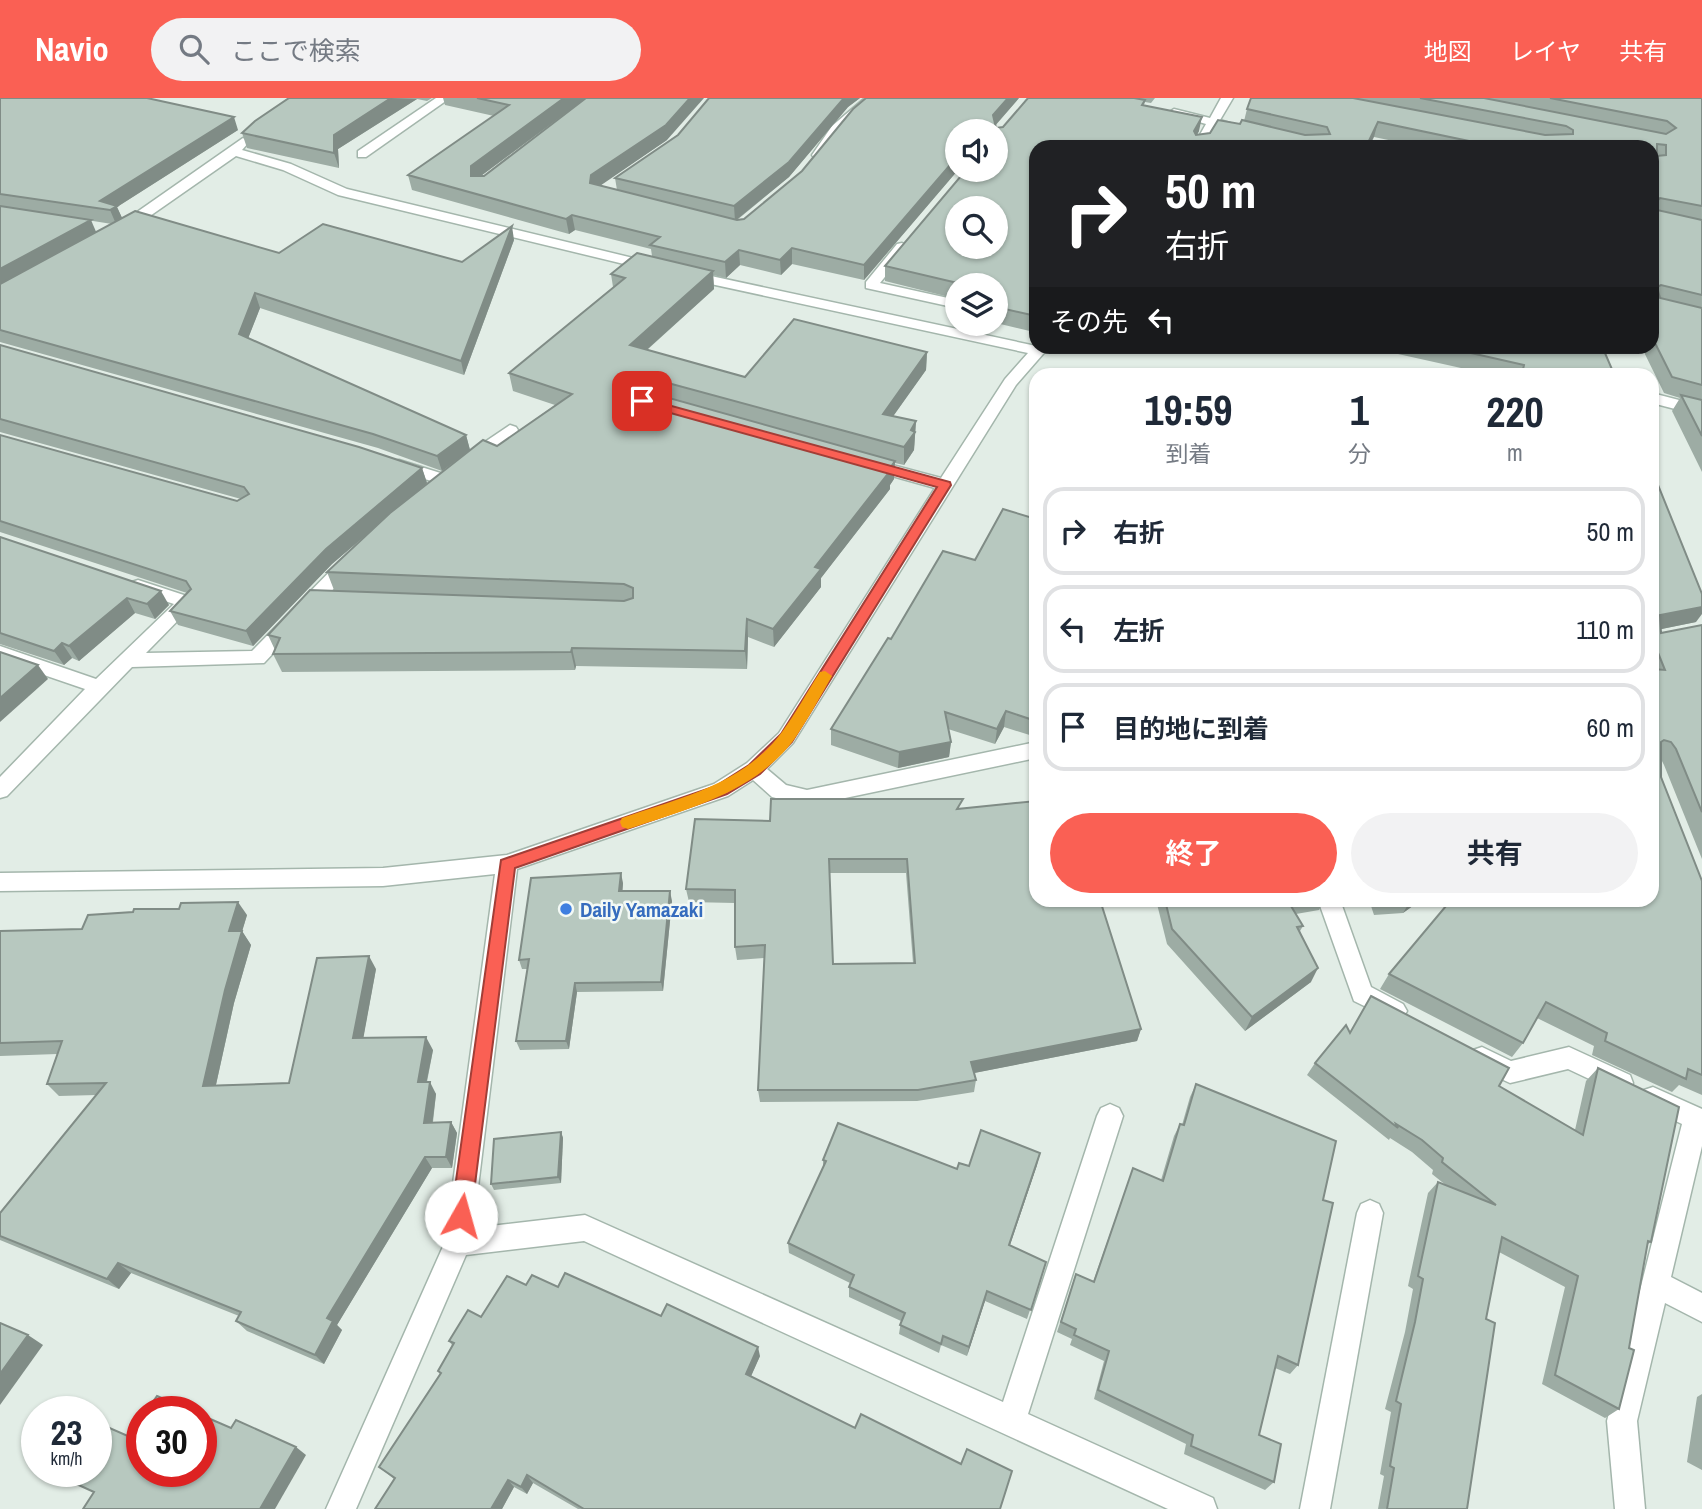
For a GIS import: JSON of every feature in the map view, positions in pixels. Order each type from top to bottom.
[{"type":"street","points":[[362,154],[444,98]]},
{"type":"street","points":[[813,163],[836,129],[872,98]]},
{"type":"street","points":[[1203,140],[1227,98]]},
{"type":"street","points":[[1161,111],[1265,134]]},
{"type":"street","points":[[111,233],[234,152],[250,134]]},
{"type":"street","points":[[234,152],[287,167],[343,192],[736,287],[1029,347]]},
{"type":"street","points":[[915,232],[871,285],[945,301]]},
{"type":"street","points":[[0,881],[383,877],[507,864],[721,790],[754,769],[786,738],[1010,382],[1035,354]]},
{"type":"street","points":[[1659,400],[1702,411]]},
{"type":"street","points":[[423,498],[510,430]]},
{"type":"street","points":[[853,459],[945,485]]},
{"type":"street","points":[[383,460],[444,480]]},
{"type":"street","points":[[128,660],[257,658],[360,552]]},
{"type":"street","points":[[0,790],[99,687],[187,603],[125,582]]},
{"type":"street","points":[[313,599],[340,600]]},
{"type":"street","points":[[0,653],[99,687]]},
{"type":"street","points":[[754,769],[779,791],[807,798],[1029,751]]},
{"type":"street","points":[[341,1509],[457,1243],[507,864]]},
{"type":"street","points":[[1331,907],[1362,994],[1411,1020]]},
{"type":"street","points":[[1460,1046],[1510,1073],[1569,1059],[1699,1120],[1622,1421],[1630,1509]]},
{"type":"street","points":[[1011,1421],[1110,1116]]},
{"type":"street","points":[[1315,1509],[1370,1213]]},
{"type":"street","points":[[457,1243],[585,1228],[1202,1509]]},
{"type":"street","points":[[1656,1284],[1702,1308]]},
{"type":"building","points":[[0,98],[147,98],[234,117],[100,201],[117,206],[110,210],[0,194]]},
{"type":"building","points":[[289,98],[391,98],[334,135],[334,153],[242,133]]},
{"type":"building","points":[[477,98],[564,98],[471,166],[471,176],[484,176],[586,98],[690,98],[666,125],[591,175],[590,183],[737,220],[744,219],[802,171],[853,109],[866,98],[1008,98],[993,115],[994,119],[945,119],[945,171],[864,265],[792,248],[780,260],[739,250],[725,262],[650,245],[660,237],[572,215],[566,219],[408,175],[509,105]]},
{"type":"building","points":[[709,98],[844,98],[789,162],[734,206],[615,178],[678,135]]},
{"type":"building","points":[[1028,98],[1145,100],[1142,105],[1202,117],[1194,131],[1196,135],[1210,133],[1218,120],[1240,124],[1242,120],[1305,135],[1330,134],[1327,127],[1247,109],[1251,98],[1353,98],[1545,135],[1573,134],[1573,130],[1566,126],[1420,98],[1484,98],[1666,134],[1676,128],[1667,121],[1550,98],[1702,98],[1702,206],[1659,199],[1659,156],[1666,155],[1666,145],[1659,144],[1659,140],[1464,140],[1378,122],[1369,140],[1029,140],[1029,314],[1008,310],[1008,273],[945,273],[945,280],[885,266],[956,182],[1008,182],[1008,121]]},
{"type":"building","points":[[0,206],[91,220],[0,269]]},
{"type":"building","points":[[1659,210],[1702,220],[1702,295],[1659,286]]},
{"type":"building","points":[[135,211],[279,253],[323,224],[462,262],[512,226],[461,361],[255,293],[239,334],[466,435],[437,456],[373,434],[0,330],[0,284]]},
{"type":"building","points":[[637,253],[713,271],[630,345],[745,377],[794,319],[927,352],[883,414],[916,421],[911,430],[915,432],[904,447],[646,377],[633,377],[629,382],[633,388],[895,461],[815,567],[821,569],[773,629],[747,619],[745,651],[572,648],[571,652],[273,654],[280,638],[268,635],[310,590],[624,601],[633,598],[633,588],[624,584],[327,572],[390,513],[483,440],[497,446],[572,394],[509,373],[625,278],[611,274]]},
{"type":"building","points":[[1659,294],[1660,298],[1702,308],[1702,385],[1672,377],[1659,351]]},
{"type":"building","points":[[0,345],[359,447],[422,468],[326,549],[246,631],[170,611],[191,589],[186,581],[0,521],[0,435],[237,501],[249,494],[244,487],[0,419]]},
{"type":"building","points":[[1475,354],[1605,354],[1611,368],[1523,368],[1524,365]]},
{"type":"building","points":[[1681,395],[1702,400],[1702,436]]},
{"type":"building","points":[[1659,487],[1702,594],[1702,607],[1660,615],[1661,633],[1702,625],[1702,812],[1676,749],[1671,742],[1664,740],[1661,742],[1661,777],[1702,881],[1702,1075],[1688,1069],[1686,1079],[1605,1041],[1607,1033],[1546,1002],[1523,1043],[1389,974],[1445,907],[1659,907],[1659,670],[1665,670],[1659,655]]},
{"type":"building","points":[[1003,509],[1029,517],[1029,719],[1006,711],[997,729],[945,712],[951,742],[899,752],[831,729],[888,638],[891,639],[943,551],[975,560]]},
{"type":"building","points":[[0,537],[161,591],[147,604],[127,598],[69,646],[62,643],[54,651],[0,633]]},
{"type":"building","points":[[0,652],[38,665],[0,698]]},
{"type":"building","points":[[771,799],[963,799],[957,809],[1029,802],[1029,907],[1102,907],[1141,1029],[971,1062],[976,1080],[918,1090],[758,1090],[765,945],[735,947],[735,890],[686,889],[695,819],[770,821]],"holes":[[[829,859],[907,859],[915,963],[833,964]]]},
{"type":"building","points":[[621,873],[619,891],[670,891],[661,982],[575,983],[566,1041],[516,1041],[529,959],[519,960],[531,878]]},
{"type":"building","points":[[238,902],[229,931],[242,931],[203,1086],[289,1083],[317,958],[369,956],[353,1038],[426,1037],[418,1082],[430,1082],[424,1123],[451,1122],[446,1157],[425,1157],[327,1318],[333,1321],[315,1355],[236,1321],[241,1312],[118,1263],[107,1279],[0,1236],[0,1213],[106,1083],[47,1084],[62,1041],[0,1043],[0,931],[82,929],[88,915],[133,912],[134,909],[179,909],[181,903]]},
{"type":"building","points":[[1167,907],[1292,907],[1303,926],[1297,927],[1318,968],[1252,1017],[1172,929]]},
{"type":"building","points":[[1371,996],[1509,1068],[1499,1086],[1583,1135],[1598,1068],[1679,1107],[1651,1242],[1648,1241],[1629,1348],[1634,1350],[1619,1409],[1555,1375],[1578,1276],[1502,1237],[1486,1319],[1495,1323],[1467,1509],[1387,1509],[1394,1468],[1390,1466],[1401,1404],[1396,1401],[1415,1322],[1423,1279],[1418,1276],[1438,1182],[1496,1205],[1442,1162],[1443,1158],[1422,1140],[1396,1124],[1398,1128],[1315,1063],[1346,1025],[1350,1033]]},
{"type":"building","points":[[1196,1084],[1336,1141],[1323,1200],[1333,1203],[1298,1365],[1278,1356],[1259,1435],[1281,1444],[1274,1482],[1191,1446],[1193,1435],[1098,1390],[1109,1351],[1074,1335],[1076,1329],[1061,1322],[1076,1274],[1094,1282],[1133,1168],[1163,1181],[1180,1124],[1184,1125]]},
{"type":"building","points":[[838,1123],[957,1169],[959,1163],[969,1166],[981,1130],[1040,1153],[1009,1245],[1046,1262],[1031,1310],[987,1291],[969,1347],[943,1336],[941,1344],[900,1325],[905,1313],[849,1287],[854,1275],[788,1243],[826,1161],[823,1160]]},
{"type":"building","points":[[561,1132],[558,1177],[491,1184],[494,1139]]},
{"type":"building","points":[[565,1273],[661,1316],[667,1304],[758,1347],[746,1374],[855,1428],[861,1414],[961,1464],[967,1449],[1012,1471],[1000,1509],[584,1509],[527,1475],[521,1487],[508,1480],[491,1509],[375,1509],[395,1478],[379,1467],[441,1373],[438,1371],[454,1343],[449,1341],[468,1310],[481,1317],[507,1276],[526,1285],[532,1275],[558,1287]]},
{"type":"building","points":[[0,1323],[28,1335],[0,1374]]},
{"type":"building","points":[[236,1420],[296,1447],[260,1509],[83,1509],[94,1492],[83,1487],[112,1487],[112,1429],[126,1435],[126,1487],[217,1487],[217,1422],[231,1428]]},
{"type":"slow traffic","points":[[628,822],[721,790],[754,769],[786,738],[825,676]]},
{"type":"place","name":"Daily Yamazaki","points":[[566,909]]},
{"type":"route","points":[[461,1216],[507,864],[721,790],[754,769],[786,738],[945,485],[642,401]]}]
